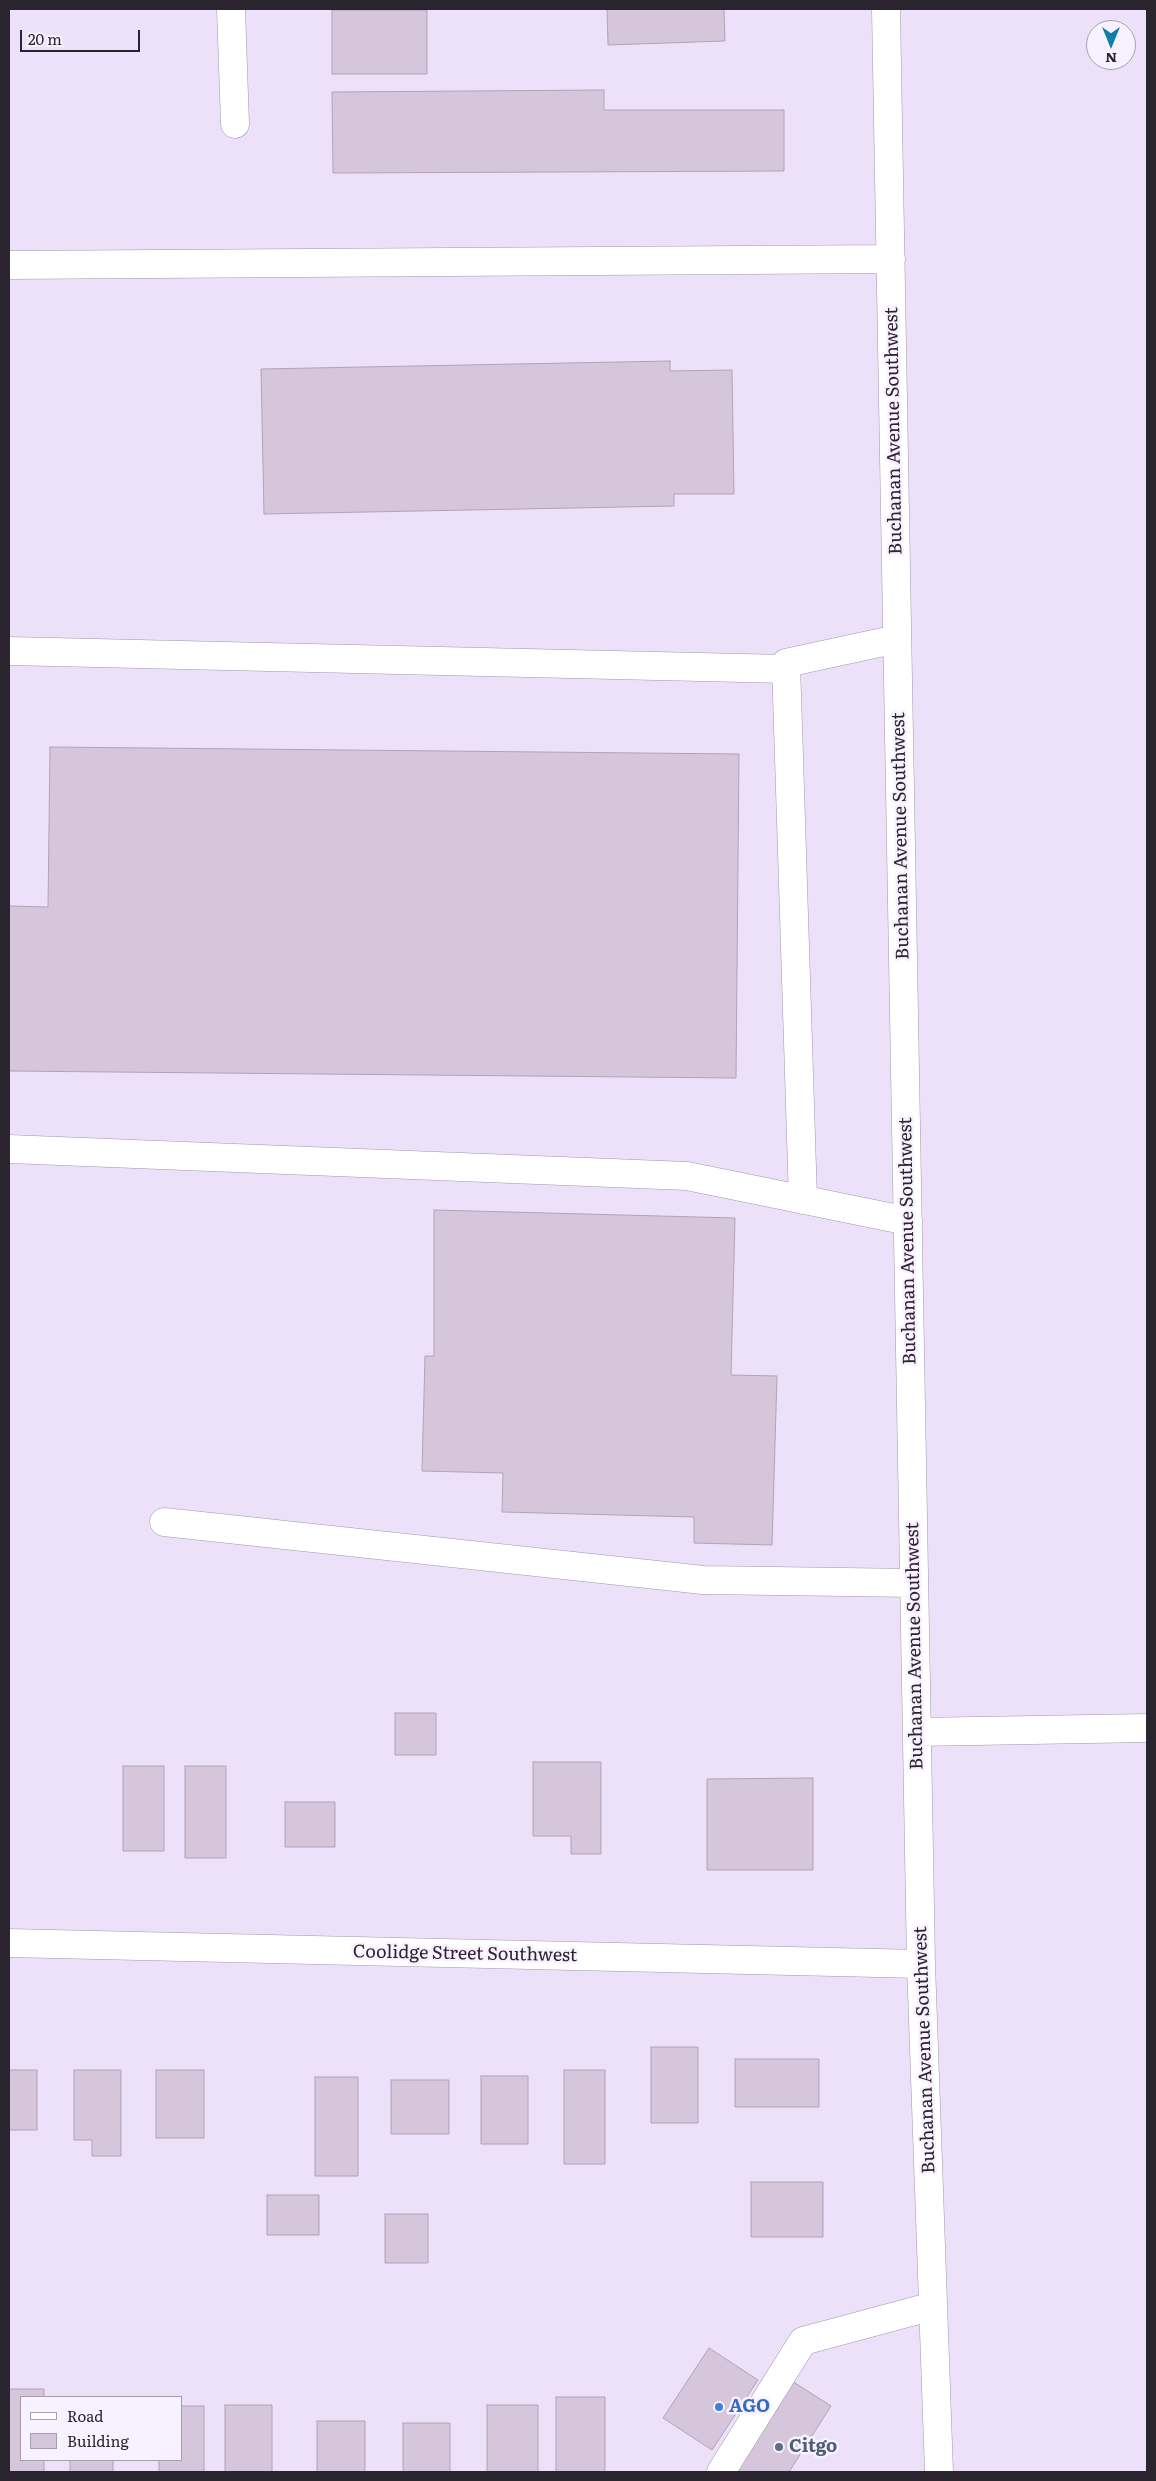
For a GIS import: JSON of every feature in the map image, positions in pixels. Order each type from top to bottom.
[{"type":"street","points":[[231,9],[234,124]]},
{"type":"street","name":"Buchanan Avenue Southwest","points":[[886,9],[921,1964],[939,2472]]},
{"type":"street","points":[[9,265],[890,259]]},
{"type":"street","points":[[803,1200],[786,663],[897,639]]},
{"type":"street","points":[[9,651],[786,669]]},
{"type":"street","points":[[9,1149],[686,1176],[908,1221]]},
{"type":"street","points":[[164,1522],[703,1580],[914,1583]]},
{"type":"street","points":[[917,1732],[1147,1728]]},
{"type":"street","name":"Coolidge Street Southwest","points":[[9,1943],[921,1964]]},
{"type":"street","points":[[721,2472],[804,2341],[933,2306]]},
{"type":"building","points":[[607,9],[724,9],[725,41],[608,45]]},
{"type":"building","points":[[332,10],[427,10],[427,74],[332,74]]},
{"type":"building","points":[[604,90],[604,110],[784,110],[784,171],[333,173],[332,92]]},
{"type":"building","points":[[670,361],[670,371],[732,370],[734,494],[674,494],[674,506],[264,514],[261,369]]},
{"type":"building","points":[[50,747],[739,754],[736,1078],[9,1071],[9,906],[48,907]]},
{"type":"building","points":[[434,1210],[735,1218],[731,1375],[777,1376],[772,1545],[694,1543],[694,1517],[502,1512],[503,1473],[422,1471],[425,1356],[434,1356]]},
{"type":"building","points":[[395,1713],[436,1713],[436,1755],[395,1755]]},
{"type":"building","points":[[533,1762],[601,1762],[601,1854],[571,1854],[571,1836],[533,1836]]},
{"type":"building","points":[[123,1766],[164,1766],[164,1851],[123,1851]]},
{"type":"building","points":[[185,1766],[226,1766],[226,1858],[185,1858]]},
{"type":"building","points":[[813,1778],[813,1870],[707,1870],[707,1779]]},
{"type":"building","points":[[285,1802],[335,1802],[335,1847],[285,1847]]},
{"type":"building","points":[[651,2047],[698,2047],[698,2123],[651,2123]]},
{"type":"building","points":[[735,2059],[819,2059],[819,2107],[735,2107]]},
{"type":"building","points":[[9,2070],[37,2070],[37,2130],[9,2130]]},
{"type":"building","points":[[74,2070],[121,2070],[121,2156],[92,2156],[92,2140],[74,2140]]},
{"type":"building","points":[[156,2070],[204,2070],[204,2138],[156,2138]]},
{"type":"building","points":[[564,2070],[605,2070],[605,2164],[564,2164]]},
{"type":"building","points":[[481,2076],[528,2076],[528,2144],[481,2144]]},
{"type":"building","points":[[315,2077],[358,2077],[358,2176],[315,2176]]},
{"type":"building","points":[[391,2080],[449,2080],[449,2134],[391,2134]]},
{"type":"building","points":[[751,2182],[823,2182],[823,2237],[751,2237]]},
{"type":"building","points":[[267,2195],[319,2195],[319,2235],[267,2235]]},
{"type":"building","points":[[385,2214],[428,2214],[428,2263],[385,2263]]},
{"type":"building","points":[[709,2348],[758,2380],[712,2450],[663,2418]]},
{"type":"building","points":[[792,2381],[831,2406],[789,2472],[733,2472]]},
{"type":"building","points":[[9,2389],[44,2389],[44,2396],[20,2396],[20,2461],[44,2461],[44,2472],[9,2472]]},
{"type":"building","points":[[556,2397],[605,2397],[605,2472],[556,2472]]},
{"type":"building","points":[[225,2405],[272,2405],[272,2472],[225,2472]]},
{"type":"building","points":[[487,2405],[538,2405],[538,2472],[487,2472]]},
{"type":"building","points":[[182,2406],[204,2406],[204,2472],[159,2472],[159,2461],[182,2461]]},
{"type":"building","points":[[317,2421],[365,2421],[365,2472],[317,2472]]},
{"type":"building","points":[[403,2423],[450,2423],[450,2472],[403,2472]]},
{"type":"building","points":[[70,2461],[113,2461],[113,2472],[70,2472]]},
{"type":"place","name":"AGO","points":[[719,2407]]},
{"type":"place","name":"Citgo","points":[[779,2447]]}]
